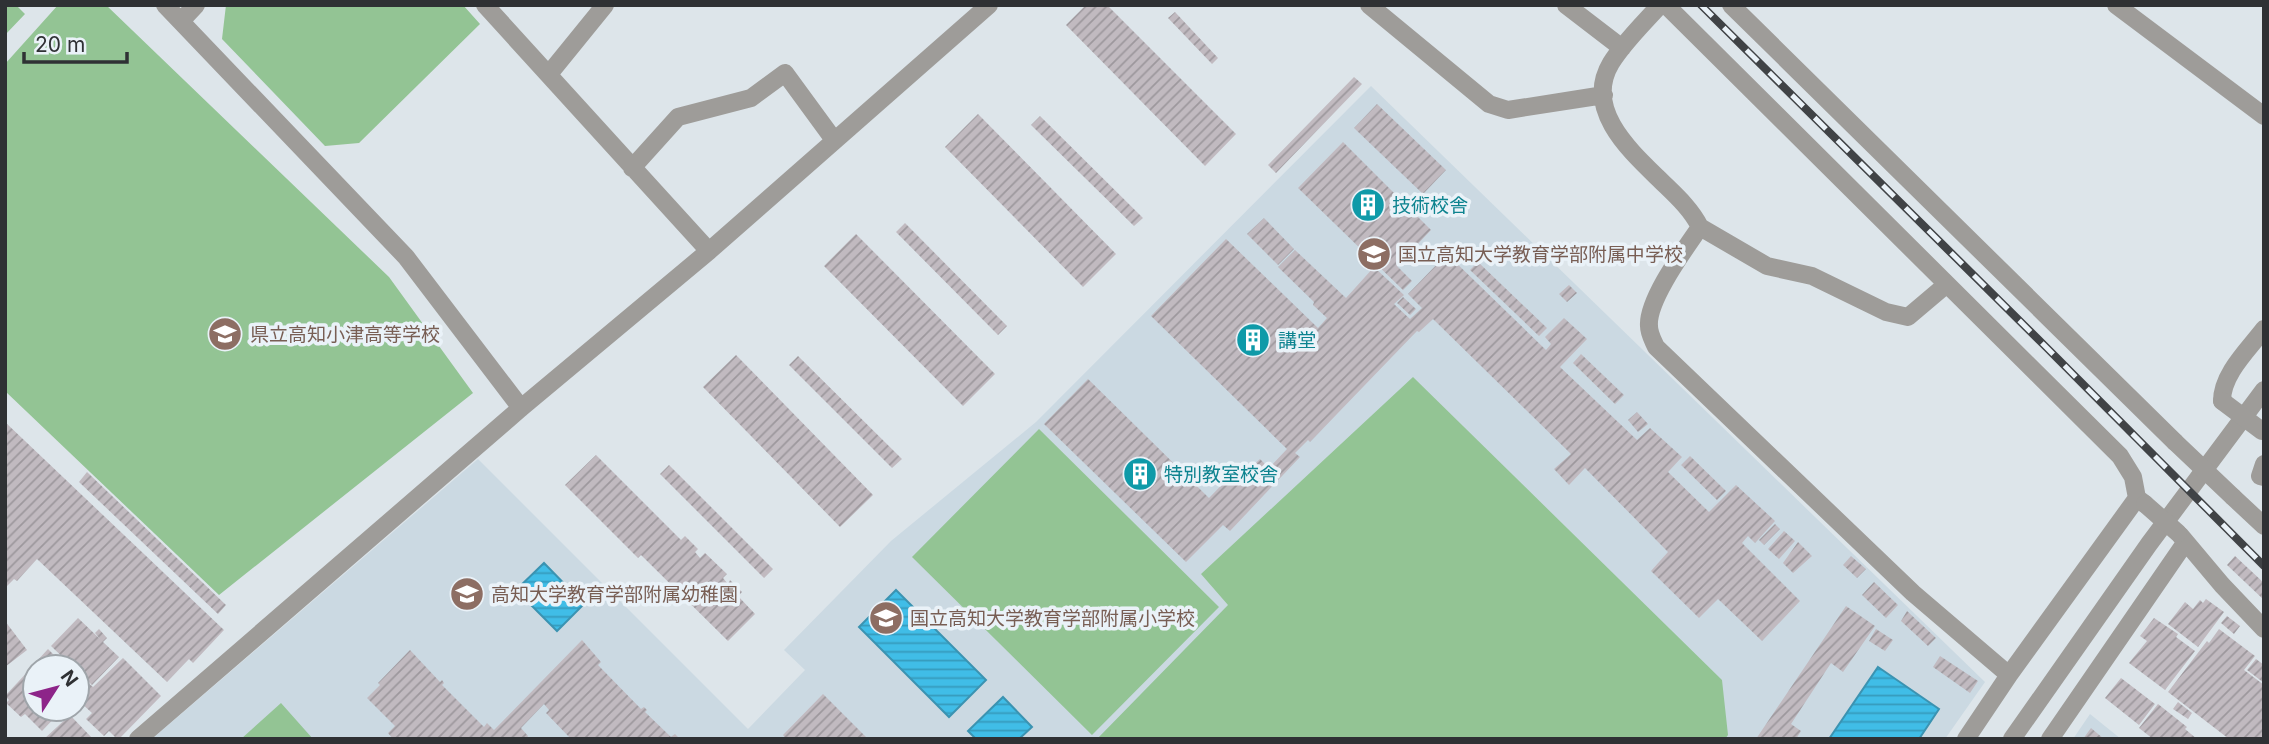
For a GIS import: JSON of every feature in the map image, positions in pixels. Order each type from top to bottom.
[{"type":"street","points":[[165,5],[398,248],[521,408]]},
{"type":"street","points":[[181,21],[196,5]]},
{"type":"street","points":[[485,5],[709,251]]},
{"type":"street","points":[[549,74],[605,5]]},
{"type":"street","points":[[138,739],[521,408],[709,251],[989,5]]},
{"type":"street","points":[[1369,5],[1489,104],[1508,110],[1604,95]]},
{"type":"street","points":[[1566,5],[1622,48]]},
{"type":"street","points":[[1660,5],[1622,48],[1605,76],[1607,116],[1613,129],[1634,155],[1689,209],[1700,227],[1767,266],[1812,276],[1886,312],[1908,317],[1947,284]]},
{"type":"street","points":[[1666,5],[2120,456],[2133,477],[2141,501],[2182,538],[2264,629]]},
{"type":"street","points":[[1731,5],[2175,442],[2264,526]]},
{"type":"street","points":[[2116,5],[2264,116]]},
{"type":"street","points":[[632,168],[678,117],[751,98],[785,73],[834,140]]},
{"type":"street","points":[[1700,227],[1650,311],[1648,324],[1656,347],[1913,593],[2009,675]]},
{"type":"street","points":[[2263,430],[2222,401],[2222,389],[2227,378],[2264,329]]},
{"type":"street","points":[[2012,739],[2149,544],[2264,390]]},
{"type":"street","points":[[2264,464],[2260,476],[2264,478]]},
{"type":"street","points":[[1966,739],[2009,675],[2141,501]]},
{"type":"street","points":[[2050,739],[2182,538]]},
{"type":"shaded area","name":"国立高知大学教育学部附属中学校","points":[[1371,86],[1985,682],[1945,739],[152,739],[478,459],[748,729],[805,670],[784,650],[891,541],[1036,422]]},
{"type":"shaded area","points":[[2090,714],[2121,739],[2073,739]]},
{"type":"green space","points":[[5,5],[16,5],[25,14],[5,35]]},
{"type":"green space","name":"県立高知小津高等学校","points":[[58,5],[106,5],[389,277],[473,393],[219,595],[5,391],[5,64]]},
{"type":"green space","points":[[226,5],[463,5],[480,24],[359,143],[325,146],[222,39]]},
{"type":"green space","points":[[1413,377],[1722,680],[1728,735],[1725,739],[1097,739],[1228,605],[1201,574]]},
{"type":"green space","points":[[1039,429],[1219,607],[1092,735],[912,557]]},
{"type":"green space","points":[[281,703],[313,739],[241,739]]},
{"type":"water","points":[[544,563],[584,604],[557,631],[516,590]]},
{"type":"water","points":[[896,590],[986,680],[949,717],[859,627]]},
{"type":"water","points":[[1878,667],[1939,709],[1919,739],[1829,739]]},
{"type":"water","points":[[1003,697],[1032,727],[1019,739],[976,739],[968,731]]},
{"type":"building","points":[[1086,5],[1107,5],[1236,134],[1205,166],[1066,25]]},
{"type":"building","points":[[1175,12],[1218,58],[1212,64],[1168,18]]},
{"type":"building","points":[[1354,77],[1362,84],[1276,173],[1268,165]]},
{"type":"building","points":[[1377,104],[1446,170],[1423,194],[1354,128]]},
{"type":"building","points":[[978,114],[1116,254],[1083,287],[945,147]]},
{"type":"building","points":[[1040,116],[1143,218],[1134,226],[1031,125]]},
{"type":"building","name":"技術校舎","points":[[1343,142],[1431,230],[1397,266],[1412,281],[1403,290],[1298,188]]},
{"type":"building","points":[[1264,218],[1294,249],[1278,265],[1247,234]]},
{"type":"building","points":[[905,223],[1007,326],[998,335],[896,232]]},
{"type":"building","points":[[856,234],[995,374],[963,406],[824,266]]},
{"type":"building","points":[[1226,239],[1318,328],[1327,318],[1278,267],[1295,250],[1346,298],[1374,267],[1404,295],[1394,304],[1410,319],[1422,308],[1408,294],[1447,254],[1546,350],[1551,344],[1545,337],[1564,318],[1587,339],[1560,367],[1637,440],[1650,428],[1682,457],[1668,472],[1709,512],[1736,485],[1775,521],[1755,543],[1748,536],[1742,543],[1800,601],[1762,641],[1718,599],[1699,618],[1651,571],[1668,552],[1585,468],[1569,485],[1554,469],[1571,454],[1433,319],[1417,331],[1310,442],[1308,440],[1295,453],[1300,457],[1230,531],[1223,525],[1186,562],[1044,424],[1088,379],[1209,498],[1240,466],[1256,481],[1248,470],[1260,459],[1269,468],[1287,449],[1151,316]]},
{"type":"building","points":[[1478,262],[1547,328],[1539,336],[1470,270]]},
{"type":"building","points":[[1569,285],[1577,293],[1567,302],[1559,294]]},
{"type":"building","points":[[1403,297],[1416,309],[1410,315],[1397,303]]},
{"type":"building","points":[[1581,354],[1624,395],[1615,404],[1573,363]]},
{"type":"building","points":[[736,355],[873,495],[840,527],[703,387]]},
{"type":"building","points":[[798,356],[902,459],[892,468],[789,365]]},
{"type":"building","points":[[1637,412],[1648,424],[1638,432],[1628,420]]},
{"type":"building","points":[[5,422],[224,630],[193,663],[189,659],[167,682],[37,559],[17,581],[14,579],[5,588]]},
{"type":"building","points":[[596,455],[681,540],[685,536],[698,549],[695,552],[700,558],[705,553],[727,574],[723,578],[728,584],[730,580],[742,592],[738,596],[755,614],[728,641],[641,555],[638,558],[565,485]]},
{"type":"building","points":[[1690,456],[1726,491],[1717,500],[1681,465]]},
{"type":"building","points":[[669,465],[773,569],[764,578],[660,474]]},
{"type":"building","points":[[87,472],[226,605],[218,614],[79,482]]},
{"type":"building","points":[[1775,524],[1780,529],[1764,545],[1759,540]]},
{"type":"building","points":[[1784,531],[1795,541],[1779,559],[1768,549]]},
{"type":"building","points":[[1798,542],[1812,556],[1793,573],[1783,563]]},
{"type":"building","points":[[1851,556],[1866,569],[1857,578],[1843,565]]},
{"type":"building","points":[[2235,556],[2264,583],[2264,600],[2227,565]]},
{"type":"building","points":[[1874,582],[1898,605],[1886,618],[1862,595]]},
{"type":"building","points":[[2206,599],[2224,612],[2198,647],[2168,624],[2185,602],[2193,609],[2200,600],[2203,603]]},
{"type":"building","points":[[1846,606],[1875,626],[1843,672],[1831,663],[1791,724],[1801,731],[1796,739],[1756,739]]},
{"type":"building","points":[[1907,611],[1936,638],[1928,646],[1901,621]]},
{"type":"building","points":[[2227,616],[2240,626],[2234,634],[2221,623]]},
{"type":"building","points":[[78,618],[100,639],[95,633],[99,629],[107,638],[103,642],[119,657],[92,685],[91,653],[58,653],[51,646]]},
{"type":"building","points":[[2154,618],[2178,634],[2176,637],[2195,651],[2165,690],[2129,663],[2147,641],[2140,636]]},
{"type":"building","points":[[5,621],[27,650],[5,667]]},
{"type":"building","points":[[1876,629],[1893,640],[1885,651],[1869,641]]},
{"type":"building","points":[[2219,629],[2255,656],[2244,670],[2264,685],[2264,734],[2260,739],[2229,739],[2168,692]]},
{"type":"building","points":[[582,640],[601,662],[598,665],[641,709],[644,707],[647,710],[645,712],[671,737],[675,734],[678,737],[676,739],[571,739],[546,713],[549,710],[544,704],[521,728],[528,736],[526,739],[393,739],[388,733],[395,726],[367,698],[410,650],[440,682],[442,680],[442,685],[484,727],[487,723],[494,730]]},
{"type":"building","points":[[1940,656],[1978,681],[1970,693],[1933,667]]},
{"type":"building","points":[[123,658],[161,696],[117,739],[109,731],[104,736],[90,723],[91,685],[93,687]]},
{"type":"building","points":[[2256,659],[2264,665],[2264,683],[2247,670]]},
{"type":"building","points":[[2121,678],[2155,704],[2139,725],[2105,698]]},
{"type":"building","points":[[21,679],[21,717],[6,703],[9,700],[5,696]]},
{"type":"building","points":[[823,694],[868,739],[786,739],[783,735]]},
{"type":"building","points":[[2178,702],[2192,713],[2188,719],[2173,709]]},
{"type":"building","points":[[2158,704],[2187,727],[2185,729],[2197,739],[2153,739],[2139,728]]},
{"type":"building","points":[[34,723],[50,723],[42,731]]},
{"type":"building","points":[[61,723],[78,723],[93,739],[44,739]]},
{"type":"building","points":[[2091,728],[2104,739],[2083,739]]},
{"type":"railway","points":[[1701,5],[2264,566]]},
{"type":"place","name":"技術校舎","points":[[1368,205]]},
{"type":"place","name":"国立高知大学教育学部附属中学校","points":[[1374,254]]},
{"type":"place","name":"県立高知小津高等学校","points":[[225,334]]},
{"type":"place","name":"講堂","points":[[1253,340]]},
{"type":"place","name":"特別教室校舎","points":[[1140,474]]},
{"type":"place","name":"高知大学教育学部附属幼稚園","points":[[467,594]]},
{"type":"place","name":"国立高知大学教育学部附属小学校","points":[[886,618]]}]
